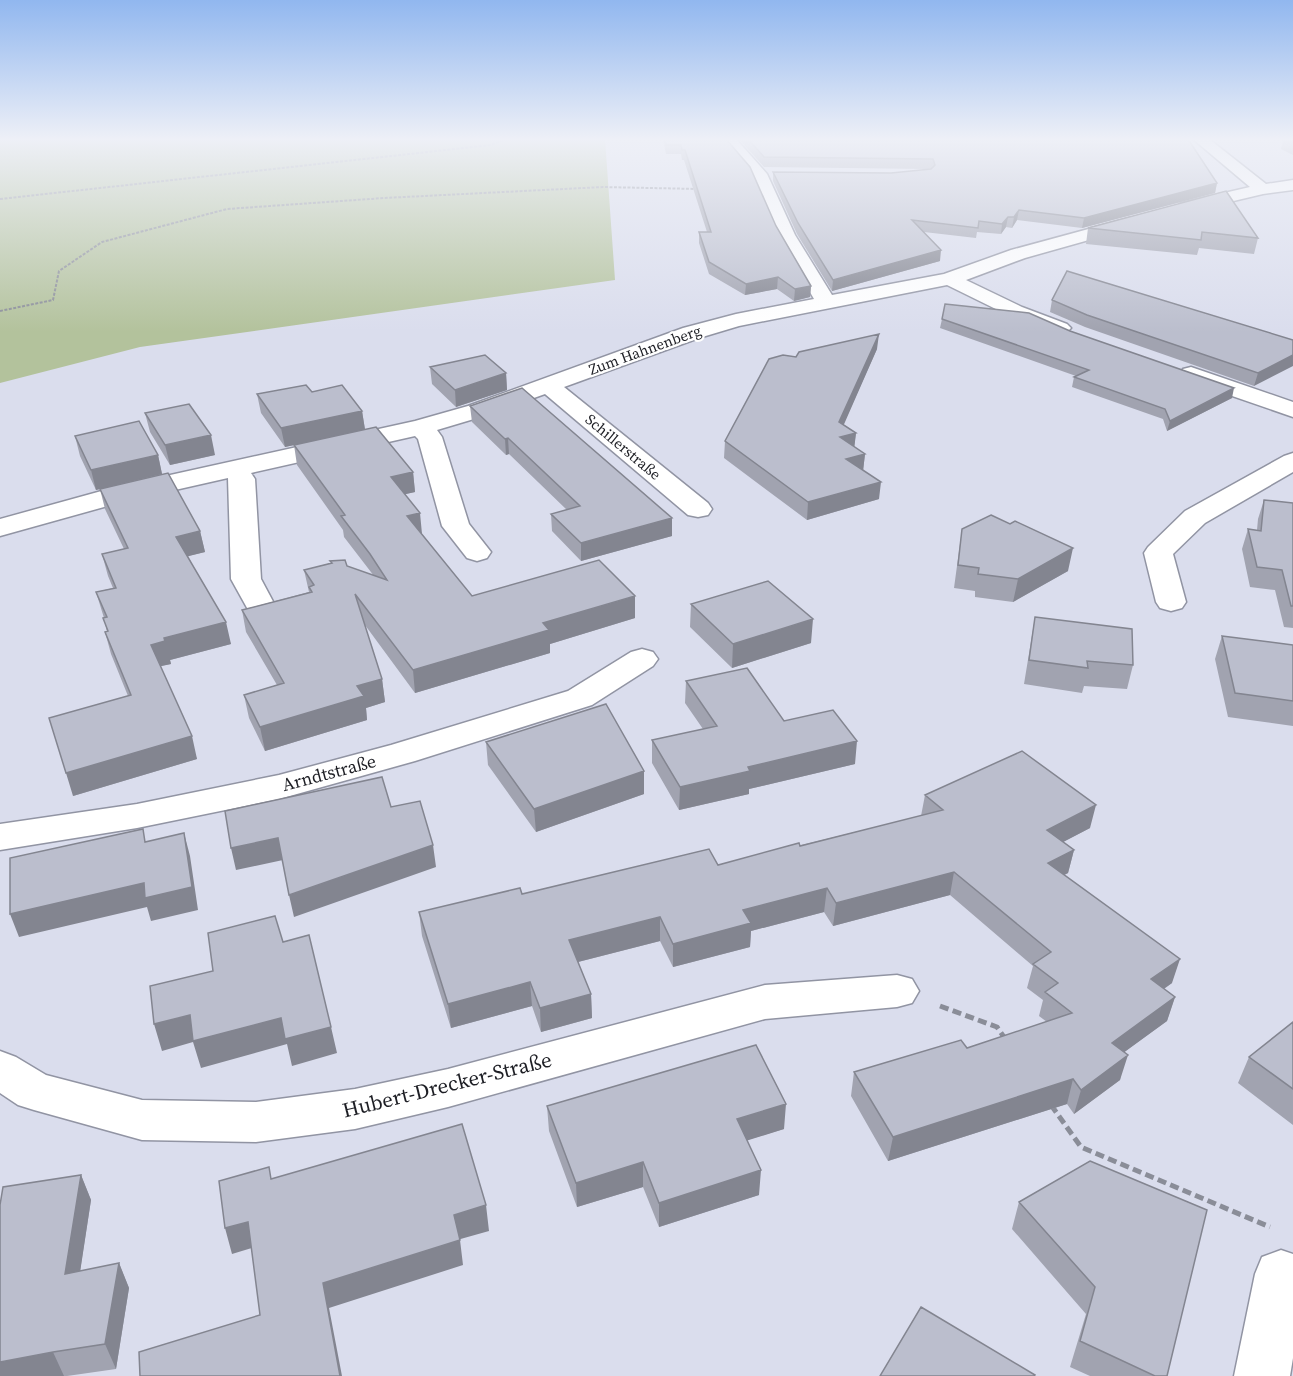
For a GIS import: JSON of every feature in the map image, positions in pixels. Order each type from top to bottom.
[{"type":"street","points":[[774,203],[786,235],[827,303]]},
{"type":"street","points":[[1173,211],[1205,203]]},
{"type":"street","name":"Zum Hahnenberg","points":[[0,528],[116,495],[477,411],[691,333],[736,320],[949,279],[1018,254],[1143,219]]},
{"type":"street","points":[[949,279],[1016,311],[1082,336]]},
{"type":"street","points":[[1171,367],[1293,410]]},
{"type":"street","name":"Schillerstraße","points":[[548,385],[698,509]]},
{"type":"street","points":[[420,426],[430,437],[456,526],[477,552]]},
{"type":"street","points":[[1171,602],[1158,553],[1195,517],[1293,461]]},
{"type":"street","points":[[235,468],[242,479],[246,579],[262,609]]},
{"type":"street","name":"Arndtstraße","points":[[0,837],[170,810],[279,787],[391,757],[580,698],[642,659]]},
{"type":"street","name":"Hubert-Drecker-Straße","points":[[0,1070],[34,1091],[142,1120],[256,1122],[356,1109],[436,1091],[765,1002],[897,991]]},
{"type":"street","points":[[1262,1376],[1279,1252]]},
{"type":"path","points":[[0,311],[53,300],[58,271],[102,243],[226,209],[309,203]]},
{"type":"path","points":[[897,991],[997,1027],[1010,1046]]},
{"type":"path","points":[[1049,1101],[1081,1147],[1279,1252]]},
{"type":"green space","points":[[0,203],[610,203],[615,280],[140,347],[0,383]]},
{"type":"building","points":[[702,203],[766,203],[776,226],[811,286],[795,289],[778,277],[746,284],[709,262],[699,232],[711,232]]},
{"type":"building","points":[[788,203],[1140,203],[1084,218],[1019,210],[1014,217],[1008,217],[1002,224],[979,221],[978,228],[912,220],[941,250],[833,280]]},
{"type":"building","points":[[1180,203],[1234,203],[1258,238],[1202,232],[1201,240],[1088,228]]},
{"type":"building","points":[[1067,271],[1293,340],[1293,355],[1258,373],[1087,315],[1052,300]]},
{"type":"building","points":[[945,304],[1029,313],[1070,331],[1234,388],[1170,421],[1165,409],[1074,377],[1089,370],[942,319]]},
{"type":"building","points":[[879,334],[839,422],[856,433],[840,437],[865,454],[846,459],[881,482],[808,502],[725,441],[769,359],[783,355],[796,357],[799,352]]},
{"type":"building","points":[[485,355],[506,373],[455,390],[430,367]]},
{"type":"building","points":[[306,385],[312,392],[342,385],[362,411],[281,428],[257,394]]},
{"type":"building","points":[[522,388],[672,518],[581,543],[551,514],[580,506],[508,438],[505,439],[470,406]]},
{"type":"building","points":[[189,404],[211,435],[165,445],[145,413]]},
{"type":"building","points":[[139,421],[158,455],[91,470],[75,436]]},
{"type":"building","points":[[376,427],[413,472],[391,477],[420,513],[407,516],[472,596],[599,560],[635,596],[543,623],[549,630],[413,670],[355,594],[382,679],[357,686],[364,696],[260,727],[244,695],[284,683],[242,610],[312,592],[309,587],[314,585],[304,570],[332,563],[330,561],[345,560],[347,566],[387,580],[341,516],[345,515],[294,445]]},
{"type":"building","points":[[168,473],[200,531],[176,537],[226,622],[164,638],[165,641],[151,645],[192,736],[66,773],[49,718],[131,695],[105,632],[108,631],[103,618],[107,617],[96,592],[116,588],[102,554],[128,548],[100,489]]},
{"type":"building","points":[[1264,500],[1293,503],[1293,606],[1291,606],[1282,570],[1257,567],[1248,529],[1261,531]]},
{"type":"building","points":[[991,515],[1010,524],[1015,521],[1073,548],[1018,579],[978,574],[979,568],[958,565],[962,529]]},
{"type":"building","points":[[768,581],[813,619],[733,644],[691,604]]},
{"type":"building","points":[[1035,617],[1132,629],[1133,665],[1087,661],[1088,668],[1029,660]]},
{"type":"building","points":[[1222,636],[1293,645],[1293,701],[1235,693]]},
{"type":"building","points":[[747,668],[784,721],[833,710],[857,741],[748,767],[750,771],[680,787],[652,740],[717,726],[686,681]]},
{"type":"building","points":[[606,704],[644,771],[534,809],[486,742]]},
{"type":"building","points":[[1022,751],[1096,805],[1047,830],[1074,850],[1048,863],[1180,959],[1151,979],[1175,997],[1112,1043],[1128,1055],[1081,1090],[1073,1079],[893,1137],[854,1072],[961,1040],[967,1048],[1072,1013],[1045,992],[1058,983],[1033,964],[1051,952],[954,872],[836,903],[827,888],[743,910],[751,923],[673,944],[660,917],[569,940],[591,994],[540,1008],[530,982],[448,1004],[419,912],[520,888],[522,894],[709,849],[718,865],[799,843],[800,846],[943,810],[925,795]]},
{"type":"building","points":[[382,777],[391,807],[420,801],[433,845],[289,895],[278,838],[231,848],[225,811]]},
{"type":"building","points":[[143,829],[145,842],[184,833],[192,887],[145,898],[144,883],[10,914],[10,858]]},
{"type":"building","points":[[275,916],[283,942],[309,935],[331,1027],[285,1039],[281,1018],[193,1041],[190,1015],[154,1024],[150,986],[213,971],[208,933]]},
{"type":"building","points":[[1293,1022],[1293,1089],[1249,1057]]},
{"type":"building","points":[[756,1045],[786,1104],[737,1119],[761,1170],[659,1203],[643,1162],[576,1183],[547,1106]]},
{"type":"building","points":[[462,1124],[486,1205],[454,1215],[460,1240],[323,1283],[340,1376],[140,1376],[139,1352],[260,1315],[248,1222],[225,1228],[219,1181],[269,1167],[271,1179]]},
{"type":"building","points":[[1090,1161],[1207,1210],[1167,1376],[1155,1376],[1080,1341],[1095,1287],[1019,1202]]},
{"type":"building","points":[[81,1175],[65,1274],[119,1263],[105,1344],[0,1362],[0,1205],[3,1187]]},
{"type":"building","points":[[921,1307],[1035,1375],[880,1376]]}]
